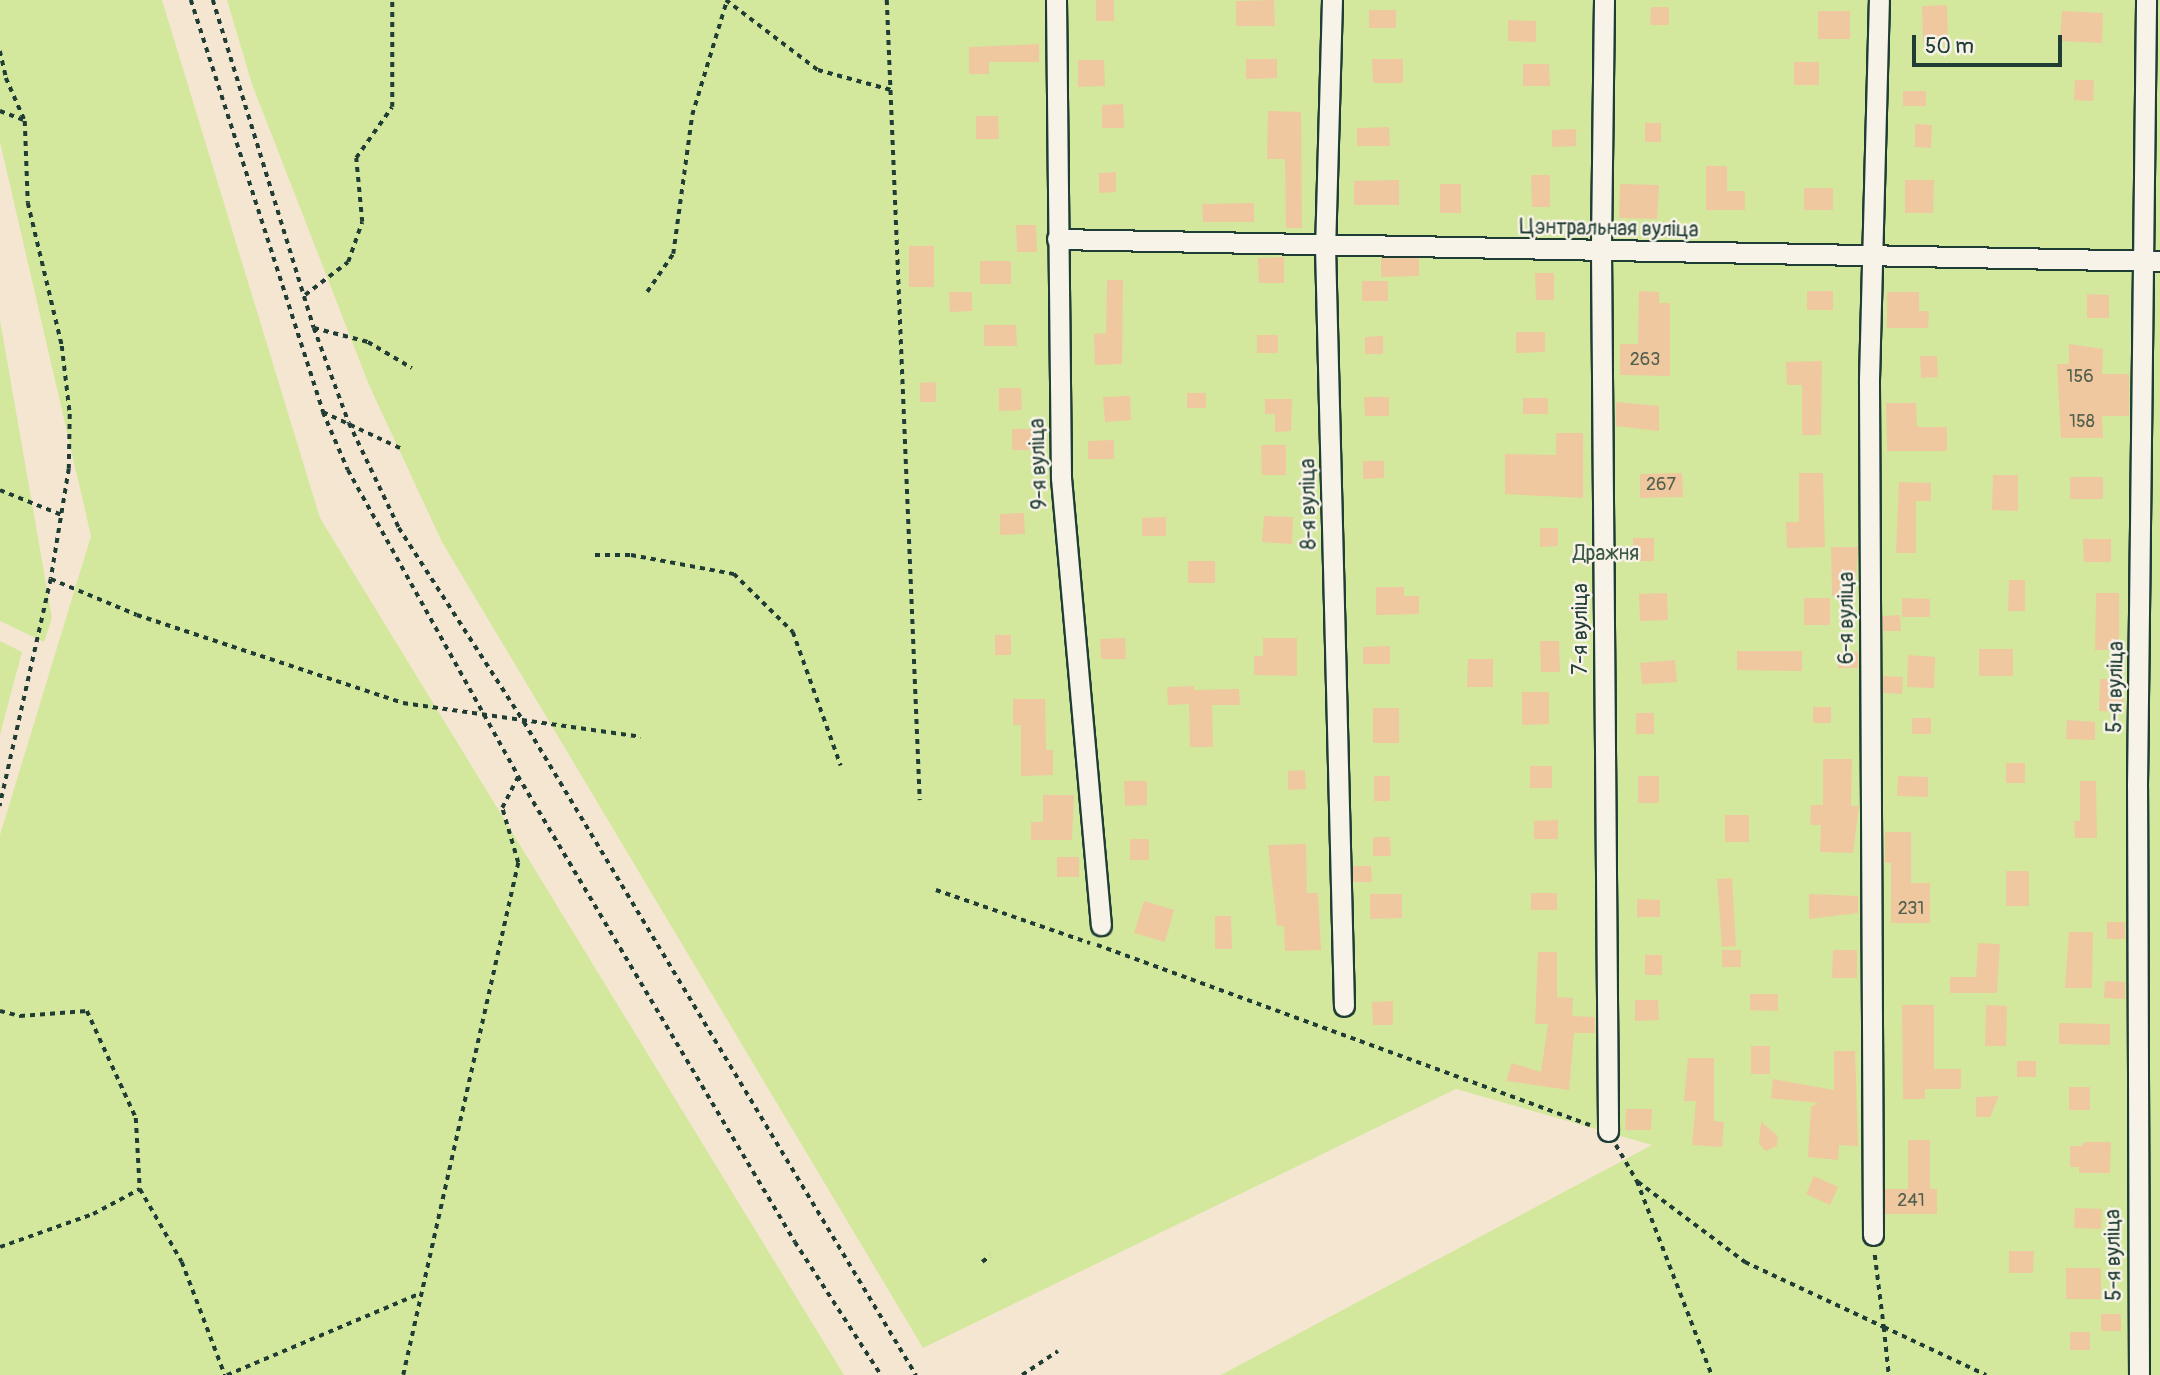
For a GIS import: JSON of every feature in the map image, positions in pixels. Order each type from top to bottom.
[{"type":"street","name":"9-я вуліца","points":[[1056,0],[1061,478],[1101,925]]},
{"type":"street","name":"8-я вуліца","points":[[1332,0],[1325,246],[1344,1006]]},
{"type":"street","name":"7-я вуліца","points":[[1604,0],[1601,251],[1608,1131]]},
{"type":"street","name":"6-я вуліца","points":[[1873,1235],[1872,255],[1879,0]]},
{"type":"street","name":"5-я вуліца","points":[[2139,1375],[2137,786],[2153,261],[2146,0]]},
{"type":"street","name":"Цэнтральная вуліца","points":[[1057,239],[2153,261]]},
{"type":"path","points":[[191,0],[323,412],[348,470],[517,776],[795,1242],[881,1375]]},
{"type":"path","points":[[213,0],[314,328],[349,423],[399,528],[524,722],[916,1375]]},
{"type":"path","points":[[304,295],[348,262],[362,222],[356,158],[392,107],[392,0]]},
{"type":"path","points":[[647,292],[673,254],[692,115],[727,0],[818,70],[891,90]]},
{"type":"path","points":[[887,0],[920,800]]},
{"type":"path","points":[[0,51],[6,78],[24,121],[28,203],[62,346],[70,414],[62,515],[51,579],[0,806]]},
{"type":"path","points":[[0,111],[24,121]]},
{"type":"path","points":[[314,328],[368,342],[412,368]]},
{"type":"path","points":[[323,412],[404,450]]},
{"type":"path","points":[[0,490],[62,515]]},
{"type":"path","points":[[595,555],[631,555],[734,574],[793,632],[841,766]]},
{"type":"path","points":[[51,579],[137,615],[403,704],[641,737]]},
{"type":"path","points":[[403,1375],[518,863],[502,808],[517,776]]},
{"type":"path","points":[[936,890],[1608,1131],[1637,1181],[1712,1375]]},
{"type":"path","points":[[0,1012],[20,1016],[87,1011],[136,1118],[140,1189],[183,1262],[226,1375],[421,1293]]},
{"type":"path","points":[[1637,1181],[1745,1262],[1986,1375]]},
{"type":"path","points":[[0,1247],[93,1214],[140,1189]]},
{"type":"path","points":[[1873,1235],[1889,1375]]},
{"type":"path","points":[[982,1262],[990,1256]]},
{"type":"path","points":[[1022,1375],[1058,1351]]},
{"type":"green space","points":[[0,0],[162,0],[320,518],[844,1375],[0,1375],[0,835],[91,536],[0,142]]},
{"type":"green space","name":"Дражня","points":[[227,0],[2160,0],[2160,1375],[1221,1375],[1652,1145],[1456,1089],[923,1348],[442,542],[369,385],[252,84]]},
{"type":"green space","points":[[0,320],[52,618],[44,642],[0,621]]},
{"type":"green space","points":[[0,641],[22,652],[0,735]]},
{"type":"building","points":[[1096,0],[1114,0],[1114,21],[1096,21]]},
{"type":"building","points":[[1274,0],[1275,26],[1236,26],[1236,1]]},
{"type":"building","points":[[1947,5],[1948,43],[1923,43],[1922,6]]},
{"type":"building","points":[[1651,7],[1669,7],[1669,25],[1650,25]]},
{"type":"building","points":[[1369,10],[1396,10],[1396,28],[1369,28]]},
{"type":"building","points":[[1818,11],[1850,11],[1850,39],[1818,39]]},
{"type":"building","points":[[2062,11],[2103,13],[2102,43],[2060,41]]},
{"type":"building","points":[[1508,20],[1536,21],[1536,42],[1508,41]]},
{"type":"building","points":[[1039,44],[1039,62],[989,62],[989,74],[969,74],[969,47]]},
{"type":"building","points":[[1246,59],[1277,59],[1277,78],[1246,79]]},
{"type":"building","points":[[1372,59],[1403,59],[1403,83],[1373,83]]},
{"type":"building","points":[[1078,60],[1104,60],[1105,86],[1078,87]]},
{"type":"building","points":[[1794,62],[1819,62],[1819,85],[1794,85]]},
{"type":"building","points":[[1523,64],[1549,64],[1550,86],[1523,86]]},
{"type":"building","points":[[2075,80],[2094,80],[2093,101],[2074,100]]},
{"type":"building","points":[[1903,91],[1926,91],[1926,106],[1903,106]]},
{"type":"building","points":[[1123,104],[1124,128],[1102,128],[1102,105]]},
{"type":"building","points":[[1268,111],[1301,112],[1302,228],[1286,228],[1285,159],[1267,159]]},
{"type":"building","points":[[976,116],[998,116],[999,139],[976,139]]},
{"type":"building","points":[[1645,123],[1661,123],[1661,142],[1645,142]]},
{"type":"building","points":[[1915,124],[1932,125],[1931,148],[1915,147]]},
{"type":"building","points":[[1389,127],[1390,146],[1357,146],[1357,128]]},
{"type":"building","points":[[1576,129],[1576,146],[1552,147],[1552,130]]},
{"type":"building","points":[[1706,166],[1727,166],[1727,191],[1745,191],[1745,210],[1706,210]]},
{"type":"building","points":[[1116,172],[1116,192],[1099,193],[1099,173]]},
{"type":"building","points":[[1531,175],[1550,175],[1550,207],[1532,207]]},
{"type":"building","points":[[1399,180],[1399,205],[1354,205],[1354,181]]},
{"type":"building","points":[[1905,180],[1934,180],[1933,213],[1905,213]]},
{"type":"building","points":[[1440,184],[1461,184],[1461,213],[1440,213]]},
{"type":"building","points":[[1620,184],[1659,185],[1657,219],[1619,218]]},
{"type":"building","points":[[1804,188],[1833,188],[1833,210],[1804,210]]},
{"type":"building","points":[[1254,203],[1254,222],[1203,222],[1202,204]]},
{"type":"building","points":[[1016,225],[1036,225],[1037,252],[1017,252]]},
{"type":"building","points":[[909,246],[934,246],[934,287],[909,287]]},
{"type":"building","points":[[1284,257],[1284,283],[1259,283],[1258,258]]},
{"type":"building","points":[[1381,258],[1419,258],[1419,276],[1381,277]]},
{"type":"building","points":[[980,261],[1011,261],[1011,284],[980,284]]},
{"type":"building","points":[[1535,273],[1554,273],[1554,300],[1536,300]]},
{"type":"building","points":[[1107,280],[1123,280],[1122,364],[1095,365],[1094,334],[1106,333]]},
{"type":"building","points":[[1362,281],[1388,281],[1388,301],[1362,301]]},
{"type":"building","points":[[1639,291],[1659,292],[1659,303],[1670,303],[1670,376],[1620,375],[1620,344],[1638,344]]},
{"type":"building","points":[[1807,291],[1833,291],[1833,310],[1807,310]]},
{"type":"building","points":[[949,292],[972,292],[972,311],[950,312]]},
{"type":"building","points":[[1887,292],[1919,292],[1919,311],[1929,311],[1928,328],[1887,328]]},
{"type":"building","points":[[2087,294],[2109,295],[2109,318],[2087,318]]},
{"type":"building","points":[[984,325],[1016,325],[1017,346],[984,346]]},
{"type":"building","points":[[1516,332],[1545,332],[1545,352],[1516,353]]},
{"type":"building","points":[[1257,335],[1278,335],[1278,353],[1257,353]]},
{"type":"building","points":[[1383,336],[1383,354],[1365,354],[1365,337]]},
{"type":"building","points":[[2069,344],[2103,349],[2102,374],[2129,374],[2129,416],[2102,416],[2103,438],[2061,438],[2057,364],[2069,364]]},
{"type":"building","points":[[1920,356],[1937,356],[1938,377],[1921,378]]},
{"type":"building","points":[[1822,361],[1821,435],[1802,435],[1802,385],[1787,385],[1786,362]]},
{"type":"building","points":[[936,382],[936,402],[920,402],[920,383]]},
{"type":"building","points":[[999,388],[1021,388],[1022,410],[999,411]]},
{"type":"building","points":[[1187,393],[1206,393],[1206,408],[1187,408]]},
{"type":"building","points":[[1130,396],[1131,420],[1105,422],[1103,397]]},
{"type":"building","points":[[1364,397],[1389,397],[1389,416],[1365,416]]},
{"type":"building","points":[[1523,398],[1548,398],[1548,414],[1523,414]]},
{"type":"building","points":[[1265,399],[1292,399],[1291,431],[1275,432],[1275,414],[1265,414]]},
{"type":"building","points":[[1616,402],[1659,406],[1659,431],[1616,426]]},
{"type":"building","points":[[1886,403],[1916,403],[1917,427],[1947,427],[1947,451],[1887,451]]},
{"type":"building","points":[[1012,429],[1033,429],[1034,450],[1012,450]]},
{"type":"building","points":[[1556,433],[1583,433],[1583,498],[1505,494],[1505,454],[1556,455]]},
{"type":"building","points":[[1114,440],[1114,459],[1088,459],[1088,441]]},
{"type":"building","points":[[1261,445],[1286,445],[1286,475],[1262,475]]},
{"type":"building","points":[[1363,461],[1384,461],[1384,478],[1363,479]]},
{"type":"building","points":[[1682,473],[1683,497],[1640,498],[1640,474]]},
{"type":"building","points":[[1799,473],[1823,473],[1825,547],[1787,548],[1786,522],[1799,522]]},
{"type":"building","points":[[1993,475],[2018,475],[2018,511],[1992,510]]},
{"type":"building","points":[[2070,477],[2103,477],[2103,499],[2070,499]]},
{"type":"building","points":[[1899,482],[1931,483],[1931,501],[1916,501],[1916,553],[1896,553]]},
{"type":"building","points":[[1024,513],[1025,534],[1000,535],[1000,514]]},
{"type":"building","points":[[1264,516],[1293,517],[1292,544],[1262,542]]},
{"type":"building","points":[[1166,517],[1166,536],[1142,536],[1142,518]]},
{"type":"building","points":[[1540,528],[1558,528],[1558,546],[1540,547]]},
{"type":"building","points":[[1633,538],[1654,538],[1654,561],[1633,561]]},
{"type":"building","points":[[2083,539],[2111,539],[2111,562],[2084,562]]},
{"type":"building","points":[[1831,547],[1858,547],[1855,596],[1832,596]]},
{"type":"building","points":[[1188,561],[1215,561],[1215,583],[1188,583]]},
{"type":"building","points":[[2009,580],[2025,580],[2025,611],[2008,611]]},
{"type":"building","points":[[1376,587],[1404,587],[1404,596],[1419,596],[1419,614],[1376,615]]},
{"type":"building","points":[[1667,593],[1668,620],[1640,621],[1639,594]]},
{"type":"building","points":[[2096,593],[2119,593],[2119,650],[2095,650]]},
{"type":"building","points":[[1804,598],[1830,598],[1830,625],[1804,625]]},
{"type":"building","points":[[1902,598],[1930,599],[1930,617],[1902,617]]},
{"type":"building","points":[[1900,615],[1901,631],[1883,631],[1882,616]]},
{"type":"building","points":[[995,635],[1011,635],[1011,655],[995,655]]},
{"type":"building","points":[[1125,638],[1126,659],[1101,659],[1100,639]]},
{"type":"building","points":[[1263,638],[1297,638],[1297,676],[1254,675],[1254,656],[1263,656]]},
{"type":"building","points":[[1540,641],[1559,641],[1560,672],[1541,672]]},
{"type":"building","points":[[1390,646],[1390,664],[1363,664],[1363,647]]},
{"type":"building","points":[[1979,649],[2013,649],[2013,676],[1979,676]]},
{"type":"building","points":[[1737,651],[1802,651],[1802,671],[1737,670]]},
{"type":"building","points":[[1858,652],[1858,668],[1838,668],[1838,653]]},
{"type":"building","points":[[1908,655],[1935,657],[1934,688],[1907,687]]},
{"type":"building","points":[[1468,659],[1493,659],[1493,687],[1467,687]]},
{"type":"building","points":[[1675,660],[1677,682],[1642,684],[1640,663]]},
{"type":"building","points":[[1883,676],[1903,677],[1902,694],[1883,693]]},
{"type":"building","points":[[2100,679],[2124,680],[2123,712],[2099,711]]},
{"type":"building","points":[[1194,686],[1194,690],[1239,689],[1240,705],[1212,705],[1213,747],[1190,747],[1189,704],[1168,705],[1167,687]]},
{"type":"building","points":[[1522,692],[1549,692],[1549,724],[1522,725]]},
{"type":"building","points":[[1013,699],[1045,699],[1046,750],[1053,750],[1053,775],[1021,776],[1021,725],[1013,725]]},
{"type":"building","points":[[1813,707],[1831,707],[1831,723],[1813,723]]},
{"type":"building","points":[[1373,708],[1399,708],[1399,743],[1373,743]]},
{"type":"building","points":[[1636,713],[1654,713],[1654,734],[1636,734]]},
{"type":"building","points":[[1912,718],[1931,718],[1931,734],[1912,734]]},
{"type":"building","points":[[2067,720],[2095,722],[2095,740],[2066,739]]},
{"type":"building","points":[[1823,759],[1852,759],[1851,806],[1859,806],[1853,853],[1820,852],[1821,825],[1810,825],[1811,805],[1823,805]]},
{"type":"building","points":[[2006,763],[2025,763],[2025,783],[2006,783]]},
{"type":"building","points":[[1530,766],[1552,766],[1552,788],[1530,788]]},
{"type":"building","points":[[1305,770],[1306,789],[1288,790],[1288,771]]},
{"type":"building","points":[[1374,776],[1390,776],[1390,801],[1374,801]]},
{"type":"building","points":[[1638,776],[1659,776],[1659,803],[1638,803]]},
{"type":"building","points":[[1898,776],[1928,777],[1928,797],[1897,796]]},
{"type":"building","points":[[1124,781],[1147,781],[1147,805],[1125,806]]},
{"type":"building","points":[[2080,781],[2096,781],[2097,838],[2075,838],[2074,821],[2080,821]]},
{"type":"building","points":[[1043,795],[1074,795],[1072,840],[1031,840],[1031,822],[1043,822]]},
{"type":"building","points":[[1725,815],[1749,815],[1749,842],[1725,842]]},
{"type":"building","points":[[1558,820],[1558,839],[1534,839],[1534,821]]},
{"type":"building","points":[[1885,832],[1911,832],[1911,883],[1930,883],[1930,923],[1891,923],[1891,863],[1885,863]]},
{"type":"building","points":[[1373,837],[1390,837],[1391,856],[1373,856]]},
{"type":"building","points":[[1130,839],[1149,839],[1149,860],[1130,860]]},
{"type":"building","points":[[1306,844],[1307,893],[1318,893],[1321,950],[1285,951],[1284,926],[1277,926],[1268,845]]},
{"type":"building","points":[[1057,857],[1079,857],[1079,877],[1057,877]]},
{"type":"building","points":[[1353,866],[1371,866],[1372,882],[1353,882]]},
{"type":"building","points":[[2006,871],[2029,871],[2029,906],[2006,906]]},
{"type":"building","points":[[1732,878],[1736,946],[1722,947],[1717,879]]},
{"type":"building","points":[[1531,893],[1557,893],[1557,910],[1531,910]]},
{"type":"building","points":[[1370,894],[1402,894],[1402,918],[1370,919]]},
{"type":"building","points":[[1809,894],[1858,896],[1858,913],[1809,919]]},
{"type":"building","points":[[1637,899],[1660,900],[1660,917],[1637,917]]},
{"type":"building","points":[[1144,901],[1174,910],[1165,942],[1134,933]]},
{"type":"building","points":[[1215,916],[1231,916],[1232,949],[1215,949]]},
{"type":"building","points":[[2107,922],[2125,922],[2125,939],[2107,939]]},
{"type":"building","points":[[2069,932],[2093,932],[2092,988],[2065,988]]},
{"type":"building","points":[[1978,943],[2000,944],[1997,993],[1950,993],[1950,977],[1976,977]]},
{"type":"building","points":[[1722,950],[1741,950],[1741,967],[1722,967]]},
{"type":"building","points":[[1833,950],[1857,950],[1857,978],[1832,978]]},
{"type":"building","points":[[1538,952],[1557,952],[1557,997],[1573,998],[1572,1016],[1595,1017],[1595,1033],[1574,1033],[1569,1090],[1506,1081],[1512,1063],[1541,1072],[1548,1024],[1535,1024]]},
{"type":"building","points":[[1645,955],[1662,955],[1662,975],[1645,975]]},
{"type":"building","points":[[2105,981],[2125,982],[2125,999],[2104,998]]},
{"type":"building","points":[[1750,994],[1778,994],[1778,1011],[1750,1010]]},
{"type":"building","points":[[1635,1000],[1658,1000],[1659,1020],[1635,1021]]},
{"type":"building","points":[[1393,1001],[1393,1025],[1373,1025],[1372,1002]]},
{"type":"building","points":[[1902,1005],[1934,1005],[1934,1069],[1961,1069],[1961,1089],[1925,1089],[1925,1099],[1903,1099]]},
{"type":"building","points":[[1986,1005],[2007,1006],[2006,1046],[1985,1046]]},
{"type":"building","points":[[2059,1023],[2110,1024],[2110,1045],[2059,1044]]},
{"type":"building","points":[[1751,1046],[1770,1046],[1770,1074],[1751,1074]]},
{"type":"building","points":[[1834,1051],[1855,1051],[1858,1146],[1839,1145],[1838,1160],[1808,1157],[1811,1107],[1818,1103],[1771,1098],[1773,1079],[1834,1090]]},
{"type":"building","points":[[1688,1058],[1714,1058],[1714,1121],[1724,1122],[1722,1147],[1692,1145],[1696,1101],[1684,1101]]},
{"type":"building","points":[[2017,1061],[2036,1061],[2036,1077],[2017,1077]]},
{"type":"building","points":[[2069,1087],[2090,1087],[2090,1110],[2069,1110]]},
{"type":"building","points":[[1999,1096],[1990,1117],[1976,1117],[1976,1097]]},
{"type":"building","points":[[1626,1109],[1652,1109],[1651,1130],[1625,1130]]},
{"type":"building","points":[[1761,1122],[1778,1136],[1777,1146],[1766,1151],[1759,1144]]},
{"type":"building","points":[[1908,1140],[1930,1140],[1930,1189],[1937,1189],[1937,1214],[1885,1214],[1885,1189],[1908,1189]]},
{"type":"building","points":[[2084,1142],[2111,1142],[2110,1173],[2079,1173],[2079,1167],[2070,1167],[2070,1146],[2082,1146]]},
{"type":"building","points":[[1814,1176],[1838,1187],[1830,1205],[1806,1194]]},
{"type":"building","points":[[2075,1208],[2102,1209],[2101,1229],[2074,1228]]},
{"type":"building","points":[[2009,1251],[2034,1251],[2033,1273],[2009,1273]]},
{"type":"building","points":[[2066,1268],[2101,1268],[2101,1299],[2066,1299]]},
{"type":"building","points":[[2101,1314],[2121,1314],[2121,1331],[2101,1331]]},
{"type":"building","points":[[2070,1332],[2090,1332],[2090,1350],[2070,1350]]}]
